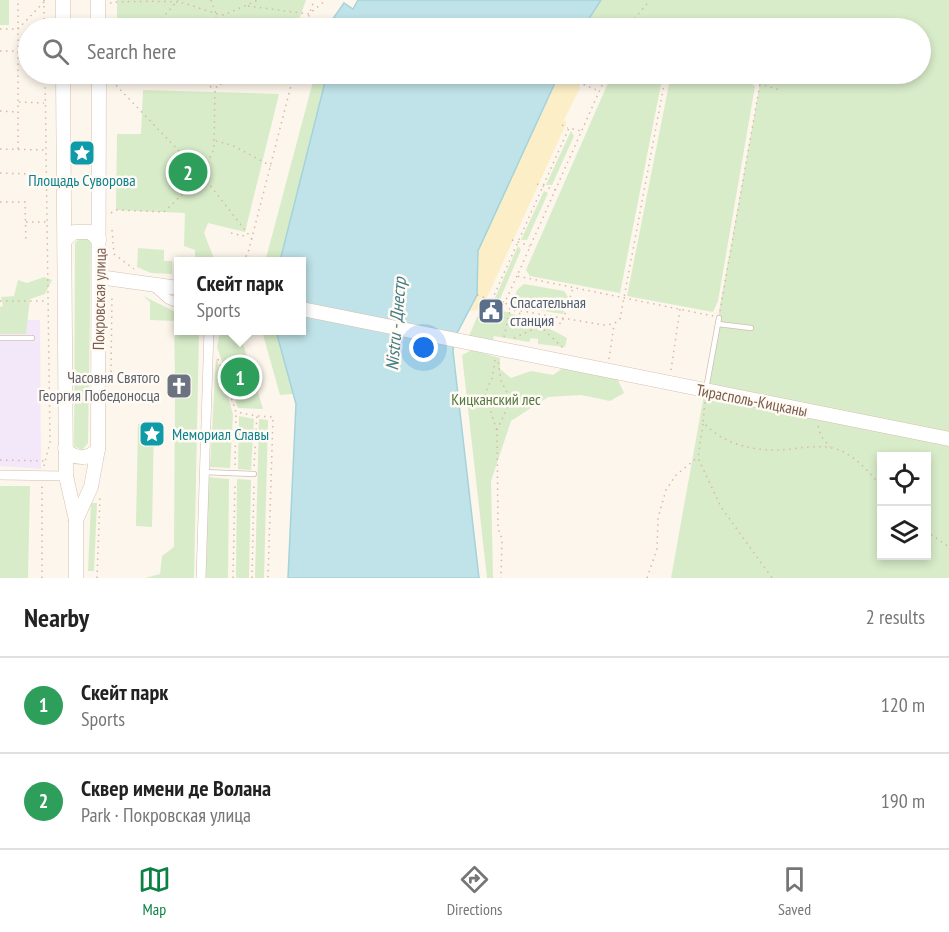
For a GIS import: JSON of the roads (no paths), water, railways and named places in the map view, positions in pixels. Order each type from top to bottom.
[{"type":"main road","points":[[63,0],[63,18]]},
{"type":"main road","points":[[99,18],[101,2]]},
{"type":"main road","name":"Покровская улица","points":[[63,84],[65,448],[66,476],[76,520],[76,578]]},
{"type":"main road","name":"Покровская улица","points":[[76,520],[91,487],[98,449],[99,84]]},
{"type":"main road","points":[[65,240],[74,232],[90,232],[99,240]]},
{"type":"main road","points":[[99,277],[174,287]]},
{"type":"main road","name":"Тирасполь-Кицканы","points":[[306,310],[493,345],[560,354],[706,391],[949,439]]},
{"type":"main road","points":[[65,448],[69,454],[77,457],[89,457],[98,449]]},
{"type":"street","points":[[151,284],[174,301]]},
{"type":"street","points":[[201,578],[209,335]]},
{"type":"street","points":[[0,475],[66,476]]},
{"type":"lane","points":[[706,391],[719,318]]},
{"type":"lane","points":[[718,324],[751,328]]},
{"type":"lane","points":[[0,338],[33,338]]},
{"type":"lane","points":[[203,472],[254,474]]},
{"type":"water","points":[[358,0],[601,0],[589,18],[334,18],[344,3],[353,9]]},
{"type":"water","name":"Nistru - Днестр","points":[[324,84],[554,84],[478,251],[477,295],[454,339],[453,351],[479,578],[288,578],[296,404],[277,335],[306,335],[306,257],[281,257]]},
{"type":"place","name":"Площадь Суворова","points":[[82,153]]},
{"type":"place","name":"Сквер имени де Волана","points":[[188,172]]},
{"type":"place","name":"Спасательная станция","points":[[491,311]]},
{"type":"place","name":"Скейт парк","points":[[240,377]]},
{"type":"place","name":"Часовня Святого Георгия Победоносца","points":[[179,386]]},
{"type":"place","name":"Мемориал Славы","points":[[152,434]]},
{"type":"park label","name":"Кицканский лес","points":[[496,399]]}]
